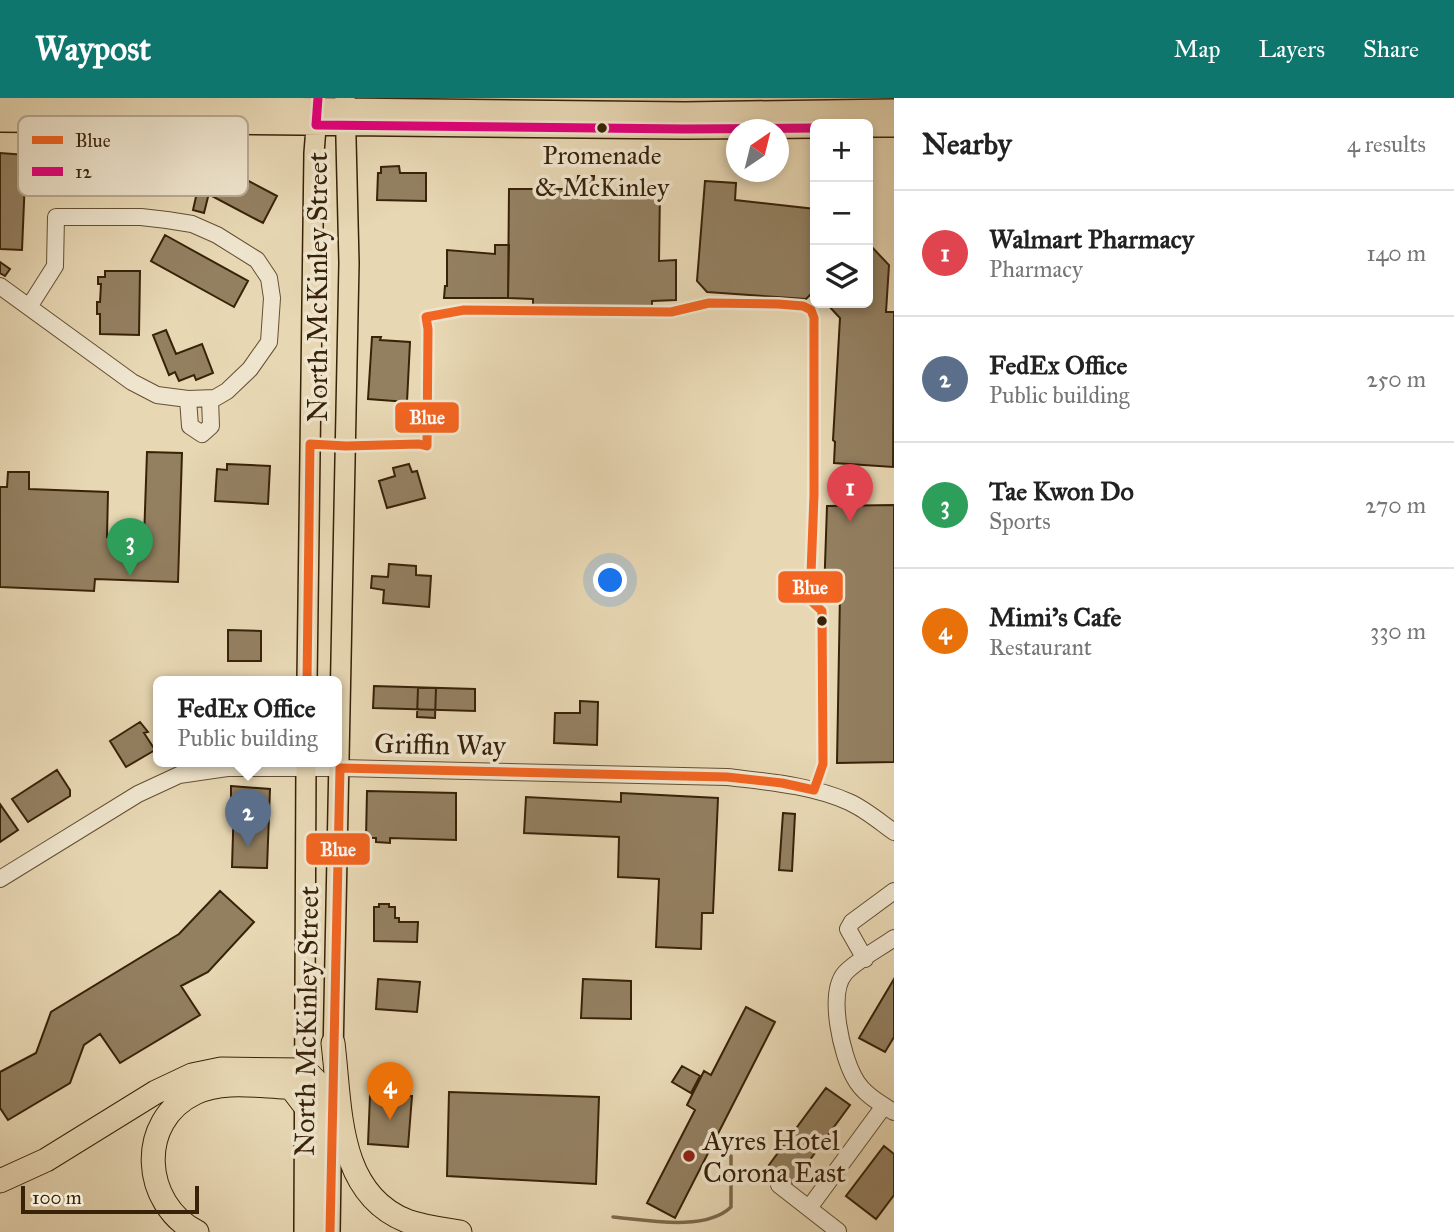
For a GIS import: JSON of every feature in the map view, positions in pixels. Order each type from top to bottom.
[{"type":"highway","points":[[333,1043],[345,1144],[359,1180],[375,1200],[394,1214],[417,1224],[460,1232]]},
{"type":"highway","points":[[0,1181],[46,1160],[156,1092],[192,1075],[221,1069],[305,1069],[315,1080],[319,1095],[318,1232]]},
{"type":"highway","points":[[197,1232],[181,1222],[167,1208],[160,1196],[152,1167],[159,1133],[173,1111],[193,1094],[224,1085],[286,1087],[292,1089],[305,1106]]},
{"type":"main road","points":[[0,104],[317,110]]},
{"type":"main road","points":[[158,116],[344,109],[685,113],[894,109]]},
{"type":"main road","name":"North McKinley Street","points":[[342,676],[349,263],[344,109]]},
{"type":"main road","name":"North McKinley Street","points":[[307,676],[317,110]]},
{"type":"main road","points":[[685,113],[810,127]]},
{"type":"main road","points":[[0,122],[18,121]]},
{"type":"main road","points":[[873,127],[894,127]]},
{"type":"main road","name":"North McKinley Street","points":[[304,1232],[306,767]]},
{"type":"main road","name":"North McKinley Street","points":[[330,1232],[340,768]]},
{"type":"street","points":[[0,286],[132,382],[158,395],[188,399],[210,399],[227,391],[257,361],[269,342],[272,320],[269,278],[257,260],[217,235],[192,224],[141,217],[56,217],[55,266],[29,307]]},
{"type":"street","points":[[188,399],[190,426],[202,434],[211,426],[210,399]]},
{"type":"street","name":"Griffin Way","points":[[0,879],[138,794],[179,775],[247,767]]},
{"type":"street","name":"Griffin Way","points":[[332,767],[678,776],[782,783],[850,802],[894,832]]},
{"type":"street","points":[[865,959],[848,929],[852,922],[894,891]]},
{"type":"street","points":[[809,1208],[889,1109],[875,1100],[854,1078],[838,1031],[837,997],[844,974],[894,939]]},
{"type":"street","points":[[779,1185],[838,1231]]},
{"type":"building","points":[[0,153],[18,154],[18,196],[24,196],[22,250],[0,249]]},
{"type":"building","points":[[399,166],[400,173],[426,173],[426,201],[377,200],[378,173],[381,173],[381,167]]},
{"type":"building","points":[[578,176],[594,176],[593,191],[660,190],[659,261],[676,260],[676,300],[652,301],[652,309],[533,305],[533,299],[508,298],[509,189],[577,189]]},
{"type":"building","points":[[248,181],[277,196],[263,223],[212,196],[248,196]]},
{"type":"building","points":[[705,181],[736,183],[735,200],[810,208],[810,295],[806,299],[707,292],[697,281]]},
{"type":"building","points":[[196,196],[208,196],[204,213],[193,210]]},
{"type":"building","points":[[165,235],[248,281],[234,307],[151,261]]},
{"type":"building","points":[[495,245],[509,245],[508,298],[444,298],[447,286],[447,250],[495,254]]},
{"type":"building","points":[[873,248],[889,265],[886,312],[894,312],[893,467],[834,463],[840,318],[831,308],[873,308]]},
{"type":"building","points":[[0,262],[10,269],[5,276],[0,273]]},
{"type":"building","points":[[105,271],[140,271],[139,335],[100,334],[97,302],[100,302],[101,284],[98,284],[98,277],[105,277]]},
{"type":"building","points":[[166,330],[176,354],[202,344],[213,373],[196,380],[194,375],[179,381],[175,372],[169,375],[153,335]]},
{"type":"building","points":[[372,337],[410,342],[407,402],[368,399]]},
{"type":"building","points":[[147,452],[182,453],[178,582],[95,579],[94,591],[0,587],[0,487],[7,487],[8,472],[29,472],[29,489],[108,492],[107,537],[144,539]]},
{"type":"building","points":[[227,464],[270,466],[268,504],[215,501],[217,469],[227,470]]},
{"type":"building","points":[[409,464],[412,472],[417,471],[425,498],[387,508],[379,481],[395,476],[393,468]]},
{"type":"building","points":[[894,505],[894,762],[837,763],[840,594],[824,594],[827,506]]},
{"type":"building","points":[[389,564],[416,566],[416,575],[431,576],[429,607],[383,603],[384,590],[371,588],[372,576],[388,577]]},
{"type":"building","points":[[228,630],[261,631],[261,661],[228,661]]},
{"type":"building","points":[[374,686],[475,689],[475,711],[373,708]]},
{"type":"building","points":[[418,688],[436,688],[435,718],[417,717]]},
{"type":"building","points":[[580,701],[598,702],[597,745],[554,743],[555,713],[580,713]]},
{"type":"building","points":[[140,722],[148,732],[144,733],[153,751],[126,767],[110,741]]},
{"type":"building","points":[[57,770],[70,790],[70,796],[28,822],[12,799]]},
{"type":"building","points":[[231,786],[270,789],[267,868],[232,867],[234,801],[231,801]]},
{"type":"building","points":[[367,791],[456,793],[456,840],[390,838],[390,843],[366,838]]},
{"type":"building","points":[[621,793],[718,798],[713,913],[702,913],[701,949],[656,947],[659,879],[618,877],[619,837],[524,833],[526,797],[621,802]]},
{"type":"building","points":[[0,804],[18,830],[0,842]]},
{"type":"building","points":[[783,813],[795,814],[792,871],[779,870]]},
{"type":"building","points":[[220,891],[254,922],[208,972],[181,986],[200,1015],[120,1063],[100,1034],[84,1045],[70,1083],[8,1120],[0,1108],[0,1072],[36,1053],[51,1012],[179,934]]},
{"type":"building","points":[[379,904],[395,907],[395,918],[399,918],[399,922],[418,922],[417,942],[374,941],[374,907],[379,907]]},
{"type":"building","points":[[378,979],[420,982],[417,1012],[376,1009]]},
{"type":"building","points":[[583,979],[631,981],[631,1019],[581,1018]]},
{"type":"building","points":[[894,979],[894,1037],[885,1052],[859,1038]]},
{"type":"building","name":"Ayres Hotel Corona East","points":[[746,1007],[775,1022],[675,1218],[647,1203],[695,1110],[687,1105],[704,1071],[711,1075]]},
{"type":"building","points":[[682,1066],[700,1076],[691,1093],[672,1082]]},
{"type":"building","points":[[826,1088],[850,1105],[793,1183],[769,1165]]},
{"type":"building","points":[[449,1092],[599,1097],[596,1184],[447,1176]]},
{"type":"building","points":[[370,1095],[412,1096],[408,1147],[368,1144]]},
{"type":"building","points":[[884,1146],[894,1154],[894,1195],[876,1219],[846,1196]]},
{"type":"waterway","points":[[613,1217],[658,1222],[691,1222],[720,1215],[731,1207],[731,1156]]},
{"type":"transit line","name":"12","points":[[318,98],[316,125],[810,128]]},
{"type":"transit line","name":"Blue","points":[[307,676],[310,444],[427,446],[426,317],[464,310],[671,312],[709,303],[778,304],[803,306],[811,310],[814,318],[814,495],[810,600],[822,611],[823,764],[814,790],[782,783],[727,777],[340,768],[330,1232]]},
{"type":"place","name":"Promenade & McKinley","points":[[602,128]]},
{"type":"place","name":"Walmart Pharmacy","points":[[850,522]]},
{"type":"place","name":"Tae Kwon Do","points":[[130,576]]},
{"type":"place","name":"FedEx Office","points":[[248,847]]},
{"type":"place","name":"Mimi's Cafe","points":[[390,1120]]},
{"type":"place","name":"Ayres Hotel Corona East","points":[[689,1156]]}]
